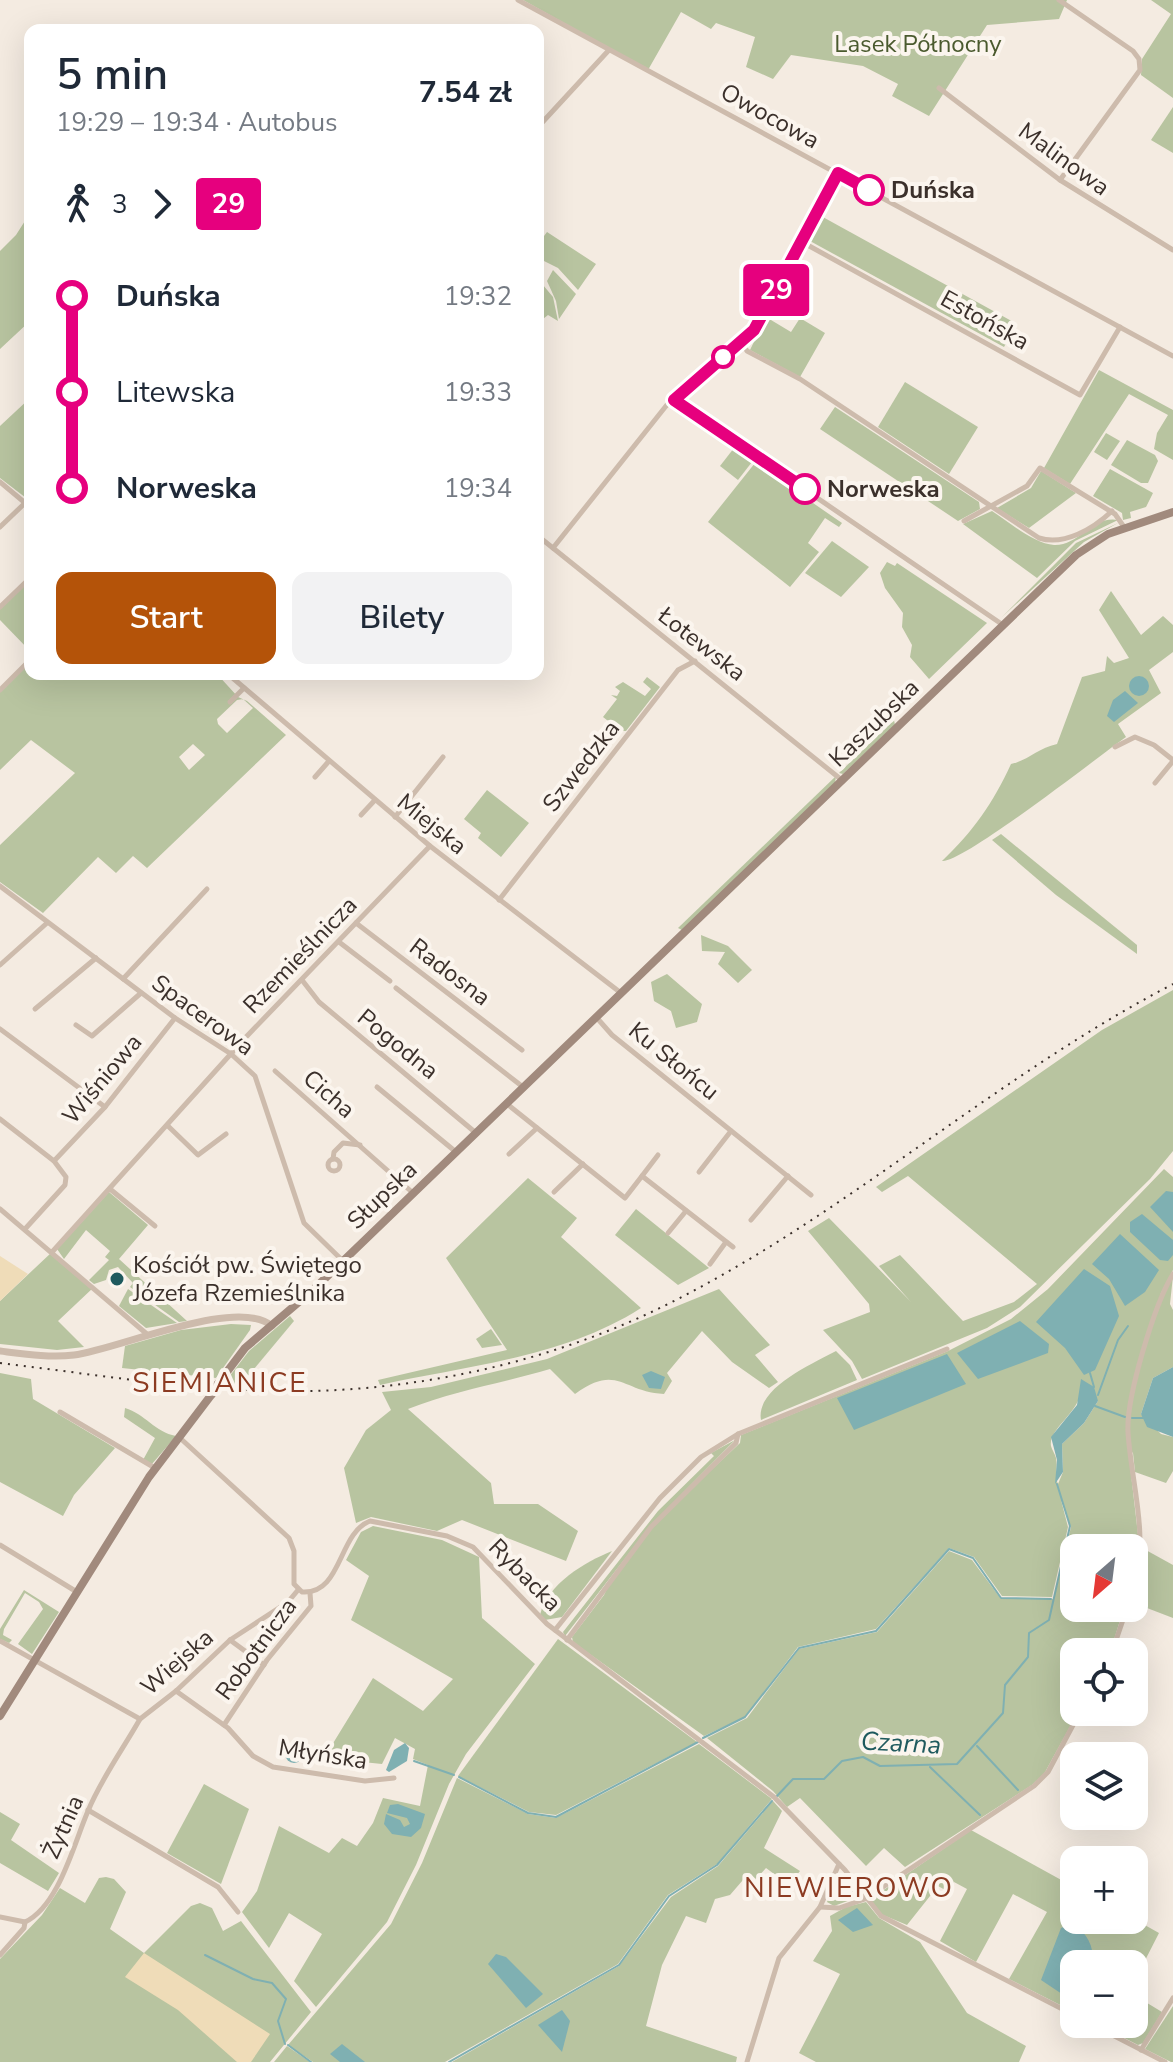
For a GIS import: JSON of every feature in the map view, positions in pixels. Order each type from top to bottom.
[{"type":"main road","name":"Kaszubska","points":[[621,993],[1083,549],[1124,527],[1173,512]]},
{"type":"main road","name":"Słupska","points":[[0,1716],[155,1468],[180,1438],[235,1359],[343,1261],[621,993]]},
{"type":"street","name":"Owocowa","points":[[518,0],[1173,356]]},
{"type":"street","points":[[1059,0],[1133,51],[1139,59],[1140,70],[1060,180]]},
{"type":"street","points":[[544,120],[609,50]]},
{"type":"street","name":"Malinowa","points":[[939,88],[1060,180],[1173,250]]},
{"type":"street","points":[[553,548],[674,400],[742,343],[755,327],[838,173]]},
{"type":"street","name":"Estońska","points":[[802,242],[1080,395],[1120,327]]},
{"type":"street","points":[[742,343],[747,351],[800,379],[1039,538],[1054,543],[1067,540],[1112,511]]},
{"type":"street","points":[[674,400],[1004,625]]},
{"type":"street","points":[[964,521],[1027,486],[1040,468],[1112,511],[1124,527]]},
{"type":"street","points":[[0,482],[24,502]]},
{"type":"street","points":[[0,527],[24,508]]},
{"type":"street","name":"Łotewska","points":[[544,541],[843,781]]},
{"type":"street","points":[[0,607],[24,584]]},
{"type":"street","name":"Szwedzka","points":[[499,900],[678,670],[695,661]]},
{"type":"street","points":[[0,690],[24,666]]},
{"type":"street","name":"Miejska","points":[[235,680],[430,846],[621,993]]},
{"type":"street","points":[[230,702],[244,688]]},
{"type":"street","points":[[1115,747],[1135,737],[1154,745],[1173,761],[1155,783]]},
{"type":"street","points":[[395,817],[443,757]]},
{"type":"street","points":[[315,777],[329,761]]},
{"type":"street","points":[[361,815],[375,800]]},
{"type":"street","name":"Rzemieślnicza","points":[[53,1251],[231,1054],[430,846]]},
{"type":"street","name":"Spacerowa","points":[[0,887],[175,1018],[231,1054],[261,1085],[304,1223],[343,1261]]},
{"type":"street","points":[[123,979],[207,889]]},
{"type":"street","points":[[0,965],[47,923]]},
{"type":"street","name":"Radosna","points":[[356,923],[522,1050]]},
{"type":"street","points":[[339,942],[390,981]]},
{"type":"street","points":[[35,1009],[96,958]]},
{"type":"street","name":"Pogodna","points":[[302,980],[319,1002],[476,1133]]},
{"type":"street","points":[[396,988],[523,1087]]},
{"type":"street","points":[[76,1025],[92,1036],[141,993]]},
{"type":"street","name":"Ku Słońcu","points":[[596,1017],[612,1035],[811,1195]]},
{"type":"street","name":"Wiśniowa","points":[[54,1161],[105,1107],[175,1018]]},
{"type":"street","points":[[0,1029],[105,1107]]},
{"type":"street","name":"Cicha","points":[[275,1071],[413,1193]]},
{"type":"street","points":[[377,1087],[456,1152]]},
{"type":"street","points":[[506,1104],[625,1198],[658,1155]]},
{"type":"street","points":[[0,1119],[54,1161],[66,1177],[65,1185],[25,1229]]},
{"type":"street","points":[[168,1126],[198,1155],[226,1134]]},
{"type":"street","points":[[509,1154],[537,1128]]},
{"type":"street","name":"Ku Słońcu","points":[[699,1172],[731,1131]]},
{"type":"street","name":"Cicha","points":[[333,1159],[334,1152],[343,1143],[361,1145]]},
{"type":"street","points":[[554,1192],[583,1164]]},
{"type":"street","points":[[642,1176],[733,1247]]},
{"type":"street","points":[[751,1220],[788,1176]]},
{"type":"street","points":[[110,1189],[155,1226]]},
{"type":"street","points":[[0,1209],[148,1335]]},
{"type":"street","points":[[668,1233],[686,1211]]},
{"type":"street","points":[[710,1264],[726,1242]]},
{"type":"street","points":[[1140,1534],[1128,1417],[1150,1333],[1173,1274]]},
{"type":"street","points":[[0,1351],[59,1356],[106,1347],[189,1324],[232,1318],[262,1320],[272,1326]]},
{"type":"street","name":"Rybacka","points":[[310,1593],[330,1577],[360,1526],[377,1521],[447,1536],[473,1547],[555,1630],[660,1498],[701,1457],[738,1434],[947,1349]]},
{"type":"street","points":[[60,1412],[155,1468]]},
{"type":"street","points":[[567,1640],[651,1527],[736,1443],[738,1434]]},
{"type":"street","points":[[180,1438],[289,1538],[294,1551],[294,1584],[298,1590],[310,1593]]},
{"type":"street","points":[[0,1545],[77,1592]]},
{"type":"street","name":"Wiejska","points":[[0,1641],[140,1719],[176,1691],[230,1640],[288,1602],[298,1590]]},
{"type":"street","name":"Robotnicza","points":[[224,1725],[264,1665],[311,1606],[310,1593]]},
{"type":"street","points":[[555,1630],[774,1797],[839,1864],[881,1916],[1060,2008]]},
{"type":"street","points":[[230,1640],[264,1665]]},
{"type":"street","name":"Młyńska","points":[[176,1691],[224,1725],[253,1756],[279,1769],[365,1781],[394,1778]]},
{"type":"street","name":"Żytnia","points":[[0,1955],[24,1928],[25,1922],[39,1912],[60,1879],[88,1810],[140,1719]]},
{"type":"street","points":[[820,1907],[839,1908],[865,1899],[1042,1780],[1072,1726]]},
{"type":"street","points":[[88,1810],[218,1887],[238,1912]]},
{"type":"street","points":[[747,2062],[779,1958],[820,1907],[839,1864]]},
{"type":"street","points":[[0,1917],[25,1922]]},
{"type":"street","points":[[1141,2050],[1173,1998]]},
{"type":"street","points":[[1118,2038],[1165,2062]]},
{"type":"green space","name":"Lasek Północny","points":[[523,0],[1067,0],[1059,19],[987,25],[929,116],[892,96],[898,84],[863,66],[791,55],[773,79],[746,67],[755,37],[716,23],[711,29],[681,12],[648,70]]},
{"type":"green space","points":[[1151,0],[1173,0],[1173,98],[1141,75],[1142,59],[1171,14]]},
{"type":"green space","points":[[1173,107],[1173,153],[1151,140]]},
{"type":"green space","points":[[821,216],[1017,324],[1004,347],[810,241]]},
{"type":"green space","points":[[24,222],[24,327],[0,349],[0,251]]},
{"type":"green space","points":[[547,232],[596,264],[578,290],[558,268],[544,261],[544,236]]},
{"type":"green space","points":[[553,270],[576,294],[559,319],[556,301],[547,281]]},
{"type":"green space","points":[[544,286],[553,297],[558,321],[548,315],[544,318]]},
{"type":"green space","points":[[766,317],[791,332],[800,318],[825,333],[800,377],[750,350]]},
{"type":"green space","points":[[1099,370],[1173,410],[1173,460],[1154,449],[1157,433],[1168,415],[1129,394],[1070,484],[1044,468]]},
{"type":"green space","points":[[905,382],[978,427],[949,474],[878,427]]},
{"type":"green space","points":[[24,404],[24,496],[0,478],[0,426]]},
{"type":"green space","points":[[835,407],[979,502],[980,509],[958,521],[820,429]]},
{"type":"green space","points":[[1106,433],[1120,441],[1107,460],[1094,452]]},
{"type":"green space","points":[[1127,440],[1155,455],[1158,461],[1148,483],[1141,483],[1111,465]]},
{"type":"green space","points":[[734,448],[752,462],[738,480],[720,466]]},
{"type":"green space","points":[[755,463],[842,523],[839,527],[825,518],[808,543],[819,552],[790,587],[708,522]]},
{"type":"green space","points":[[1110,469],[1153,493],[1146,507],[1130,512],[1131,518],[1123,520],[1122,513],[1093,496]]},
{"type":"green space","points":[[1041,471],[1076,493],[1029,528],[997,508],[1031,488]]},
{"type":"green space","points":[[992,511],[1030,537],[1054,545],[1071,541],[1101,522],[1118,520],[1075,541],[1037,578],[963,524]]},
{"type":"green space","points":[[1118,523],[1084,542],[1002,617],[1076,543]]},
{"type":"green space","points":[[832,541],[869,567],[841,597],[805,573]]},
{"type":"green space","points":[[887,562],[895,566],[897,563],[987,623],[929,679],[910,657],[912,645],[902,627],[903,613],[885,588],[880,573]]},
{"type":"green space","points":[[24,585],[24,645],[0,620],[0,607]]},
{"type":"green space","points":[[1111,591],[1141,635],[1163,616],[1173,625],[1173,652],[1149,670],[1161,693],[1118,724],[1126,737],[1002,828],[955,857],[942,861],[981,816],[1011,764],[1057,744],[1082,677],[1105,671],[1107,656],[1114,663],[1129,658],[1099,610]]},
{"type":"green space","points":[[24,666],[24,680],[222,680],[238,697],[243,699],[247,701],[286,735],[147,868],[133,856],[116,873],[98,857],[43,913],[0,882],[0,845],[75,773],[31,740],[0,770],[0,690]],"holes":[[[243,699],[253,708],[227,733],[218,724],[217,719],[237,700]],[[193,744],[205,755],[189,770],[179,757]]]},
{"type":"green space","points":[[647,677],[660,687],[626,731],[621,731],[603,717],[617,699],[611,695],[617,696],[620,691],[615,687],[623,682],[645,696],[651,689],[643,682]]},
{"type":"green space","points":[[894,720],[895,725],[843,774],[839,773]]},
{"type":"green space","points":[[836,776],[835,784],[682,930],[678,928]]},
{"type":"green space","points":[[487,790],[529,823],[501,857],[478,838],[481,833],[464,819]]},
{"type":"green space","points":[[1001,834],[1137,945],[1137,954],[1056,895],[992,840]]},
{"type":"green space","points":[[701,935],[728,946],[752,970],[738,983],[718,964],[725,952],[702,951]]},
{"type":"green space","points":[[667,974],[702,1004],[697,1022],[676,1028],[671,1011],[654,1001],[651,982]]},
{"type":"green space","points":[[1173,990],[1173,1151],[1150,1179],[1020,1307],[987,1328],[862,1379],[852,1361],[823,1330],[870,1312],[869,1304],[808,1231],[829,1218],[911,1302],[879,1266],[900,1255],[963,1321],[1014,1302],[1037,1284],[908,1176],[882,1192],[876,1187],[1102,1030]]},
{"type":"green space","points":[[1164,1169],[1173,1177],[1173,1270],[1160,1295],[1173,1276],[1170,1304],[1173,1310],[1173,1367],[1153,1378],[1141,1414],[1161,1434],[1173,1437],[1173,1471],[1166,1483],[1135,1472],[1133,1453],[1128,1448],[1138,1534],[1069,1534],[1071,1527],[1061,1500],[1068,1527],[1066,1534],[1060,1534],[1060,1562],[1052,1597],[1002,1596],[974,1557],[949,1548],[876,1629],[798,1647],[745,1717],[704,1736],[573,1642],[572,1637],[604,1595],[613,1576],[657,1521],[740,1443],[741,1435],[948,1351],[1011,1319],[1048,1289]],"holes":[[[1081,1390],[1098,1401],[1084,1423],[1062,1444],[1063,1472],[1058,1484],[1051,1440],[1075,1406]]]},
{"type":"green space","points":[[528,1178],[577,1218],[561,1237],[641,1308],[612,1325],[548,1349],[380,1385],[378,1380],[507,1350],[446,1258]]},
{"type":"green space","points":[[109,1192],[148,1225],[119,1259],[187,1321],[179,1322],[130,1287],[133,1283],[118,1267],[109,1270],[106,1280],[94,1284],[89,1280],[109,1260],[105,1257],[110,1251],[86,1230],[64,1259],[57,1249]]},
{"type":"green space","points":[[636,1209],[709,1268],[678,1285],[615,1235]]},
{"type":"green space","points":[[52,1252],[94,1287],[58,1321],[84,1347],[57,1350],[0,1344],[0,1301]]},
{"type":"green space","points":[[128,1289],[177,1323],[146,1328],[119,1306]]},
{"type":"green space","points":[[719,1289],[770,1345],[755,1355],[778,1382],[769,1388],[732,1362],[702,1331],[667,1373],[672,1381],[664,1394],[611,1380],[589,1385],[575,1394],[550,1369],[408,1409],[491,1483],[494,1504],[538,1504],[578,1531],[566,1561],[462,1520],[437,1531],[371,1517],[356,1523],[344,1468],[366,1430],[391,1410],[382,1392],[431,1387],[547,1359]]},
{"type":"green space","points":[[290,1316],[294,1321],[249,1375],[233,1387],[222,1386],[249,1351]]},
{"type":"green space","points":[[231,1324],[251,1325],[216,1378],[122,1368],[125,1346],[181,1330]]},
{"type":"green space","points":[[491,1329],[502,1345],[482,1348],[476,1339]]},
{"type":"green space","points":[[836,1351],[850,1365],[857,1380],[761,1420],[767,1397],[776,1387]]},
{"type":"green space","points":[[0,1373],[31,1379],[33,1399],[115,1448],[74,1495],[63,1516],[0,1482]]},
{"type":"green space","points":[[125,1408],[176,1436],[152,1464],[143,1460],[155,1438],[124,1417]]},
{"type":"green space","points":[[735,1440],[651,1525],[565,1636],[563,1632],[658,1511],[714,1456],[711,1453]]},
{"type":"green space","points":[[373,1526],[442,1540],[479,1557],[482,1618],[535,1664],[466,1754],[449,1784],[416,1865],[387,1922],[316,2007],[294,1981],[322,1934],[289,1913],[269,1948],[242,1912],[257,1891],[279,1826],[329,1853],[342,1838],[357,1846],[373,1823],[383,1798],[420,1806],[428,1765],[413,1759],[415,1749],[395,1738],[382,1764],[324,1758],[373,1678],[423,1711],[453,1679],[351,1620],[369,1576],[346,1560],[361,1532]]},
{"type":"green space","points":[[612,1551],[562,1617],[545,1620],[540,1615],[550,1593],[568,1576]]},
{"type":"green space","points":[[949,1551],[972,1560],[1001,1599],[1054,1599],[1060,1574],[1060,1622],[1120,1622],[1114,1638],[1060,1638],[1060,1726],[1070,1726],[1044,1774],[1032,1785],[905,1867],[884,1848],[866,1866],[800,1798],[787,1807],[773,1791],[707,1738],[747,1718],[799,1649],[877,1632]]},
{"type":"green space","points":[[1148,1551],[1173,1565],[1173,1618],[1148,1608]]},
{"type":"green space","points":[[24,1590],[59,1612],[32,1654],[18,1644],[43,1609],[39,1602],[25,1593],[4,1629],[3,1635],[12,1640],[9,1643],[0,1639],[0,1629]]},
{"type":"green space","points":[[558,1639],[697,1742],[556,1815],[529,1812],[458,1776]]},
{"type":"green space","points":[[699,1744],[772,1799],[717,1864],[668,1895],[618,1964],[445,2062],[313,2062],[288,2045],[391,1924],[422,1863],[457,1778],[528,1814],[556,1818]]},
{"type":"green space","points":[[204,1784],[249,1809],[221,1884],[167,1853]]},
{"type":"green space","points":[[773,1801],[782,1811],[764,1848],[800,1871],[789,1885],[766,1868],[756,1879],[749,1873],[730,1895],[715,1899],[706,1923],[686,1916],[662,1965],[646,2026],[737,2057],[736,2062],[452,2062],[619,1966],[671,1897],[718,1866]]},
{"type":"green space","points":[[0,1812],[20,1824],[11,1840],[59,1873],[48,1891],[0,1863]]},
{"type":"green space","points":[[971,1830],[1060,1879],[1060,1934],[1148,1934],[1148,1927],[1159,1933],[1148,1955],[1148,1950],[1060,1950],[1060,2005],[1009,1979],[1047,1912],[1013,1894],[976,1962],[940,1941],[967,1889],[954,1882],[947,1891],[938,1886],[907,1925],[883,1915],[869,1900]]},
{"type":"green space","points":[[841,1874],[853,1890],[853,1899],[834,1906],[827,1902],[835,1879]]},
{"type":"green space","points":[[99,1878],[114,1879],[126,1892],[110,1929],[144,1953],[191,1906],[200,1903],[212,1908],[223,1931],[241,1921],[311,2012],[270,2062],[0,2062],[0,1959],[42,1915],[60,1888],[85,1903]]},
{"type":"green space","points":[[866,1902],[879,1918],[920,1942],[967,2013],[1026,2046],[1019,2062],[816,2062],[799,2053],[840,1974],[813,1961],[832,1931],[830,1916],[846,1907]]},
{"type":"green space","points":[[1148,2004],[1162,2012],[1148,2035]]},
{"type":"green space","points":[[1173,2006],[1173,2062],[1171,2062],[1145,2049]]},
{"type":"green space","points":[[1124,2038],[1146,2038],[1138,2045]]},
{"type":"green space","points":[[287,2046],[310,2062],[274,2062]]},
{"type":"sand","points":[[0,1256],[28,1274],[0,1301]]},
{"type":"sand","points":[[144,1953],[270,2034],[251,2062],[237,2062],[178,2010],[125,1977]]},
{"type":"water","points":[[1139,676],[1146,679],[1149,686],[1146,693],[1139,696],[1132,693],[1129,686],[1132,679]]},
{"type":"water","points":[[1125,691],[1138,703],[1114,722],[1107,716],[1113,700]]},
{"type":"water","points":[[1166,1191],[1173,1192],[1173,1232],[1150,1207]]},
{"type":"water","points":[[1142,1214],[1173,1240],[1173,1255],[1168,1261],[1160,1260],[1130,1232],[1130,1222]]},
{"type":"water","points":[[1120,1234],[1159,1270],[1145,1292],[1125,1306],[1109,1279],[1092,1264]]},
{"type":"water","points":[[1084,1269],[1110,1286],[1119,1316],[1095,1370],[1084,1375],[1065,1348],[1036,1322]]},
{"type":"water","points":[[1020,1321],[1049,1344],[1048,1353],[978,1379],[957,1353]]},
{"type":"water","points":[[947,1354],[966,1384],[854,1430],[837,1398]]},
{"type":"water","points":[[1173,1367],[1173,1437],[1147,1427],[1141,1414],[1153,1378]]},
{"type":"water","points":[[651,1371],[665,1377],[661,1389],[649,1388],[642,1375]]},
{"type":"water","points":[[1081,1379],[1094,1387],[1098,1401],[1084,1423],[1062,1444],[1063,1472],[1055,1484],[1057,1460],[1051,1437],[1077,1405]]},
{"type":"water","points":[[405,1743],[409,1748],[407,1761],[389,1772],[386,1770],[394,1750]]},
{"type":"water","points":[[294,1745],[303,1754],[294,1763],[285,1754]]},
{"type":"water","points":[[398,1804],[425,1814],[421,1828],[411,1837],[392,1834],[384,1824],[386,1814],[400,1820],[404,1827],[410,1824],[407,1818],[387,1813],[390,1805]]},
{"type":"water","points":[[857,1908],[873,1925],[853,1932],[838,1920]]},
{"type":"water","points":[[1060,1931],[1060,1934],[1084,1934],[1092,1950],[1060,1950],[1060,1993],[1041,1980]]},
{"type":"water","points":[[496,1954],[506,1957],[543,1994],[526,2008],[488,1964]]},
{"type":"water","points":[[562,2010],[570,2021],[562,2052],[538,2025]]},
{"type":"water","points":[[342,2044],[365,2062],[340,2062],[330,2054]]},
{"type":"waterway","name":"Czarna","points":[[1098,1395],[1118,1340],[1128,1326]]},
{"type":"waterway","points":[[1090,1373],[1094,1387]]},
{"type":"waterway","name":"Czarna","points":[[1095,1406],[1125,1417]]},
{"type":"waterway","name":"Czarna","points":[[1132,1418],[1143,1418]]},
{"type":"waterway","name":"Czarna","points":[[777,1796],[793,1779],[824,1779],[842,1761],[863,1757],[880,1766],[957,1764],[1003,1713],[1005,1685],[1028,1657],[1029,1633],[1049,1620],[1070,1526],[1057,1484]]},
{"type":"waterway","points":[[703,1738],[745,1717],[799,1648],[876,1631],[949,1549],[973,1558],[1001,1598],[1051,1599]]},
{"type":"waterway","points":[[459,1777],[528,1813],[556,1817],[698,1742]]},
{"type":"waterway","points":[[977,1746],[1018,1790]]},
{"type":"waterway","points":[[414,1761],[454,1775]]},
{"type":"waterway","points":[[930,1767],[980,1815]]},
{"type":"waterway","name":"Czarna","points":[[449,2062],[619,1965],[669,1896],[717,1865],[772,1801]]},
{"type":"waterway","points":[[205,1955],[253,1979],[272,1983],[286,1999],[278,2021],[285,2044]]},
{"type":"waterway","points":[[288,2045],[311,2062]]},
{"type":"railway","points":[[0,1363],[176,1385],[308,1391],[434,1379],[474,1372],[554,1350],[631,1321],[734,1268],[859,1188],[1044,1060],[1173,984]]},
{"type":"bus line","name":"29","points":[[805,489],[674,400],[754,330],[838,173],[869,190]]},
{"type":"place","name":"Duńska","points":[[869,190]]},
{"type":"place","name":"Norweska","points":[[805,489]]},
{"type":"place","name":"Kościół pw. Świętego Józefa Rzemieślnika","points":[[117,1279]]},
{"type":"district","name":"SIEMIANICE","points":[[220,1383]]},
{"type":"district","name":"NIEWIEROWO","points":[[849,1888]]}]
